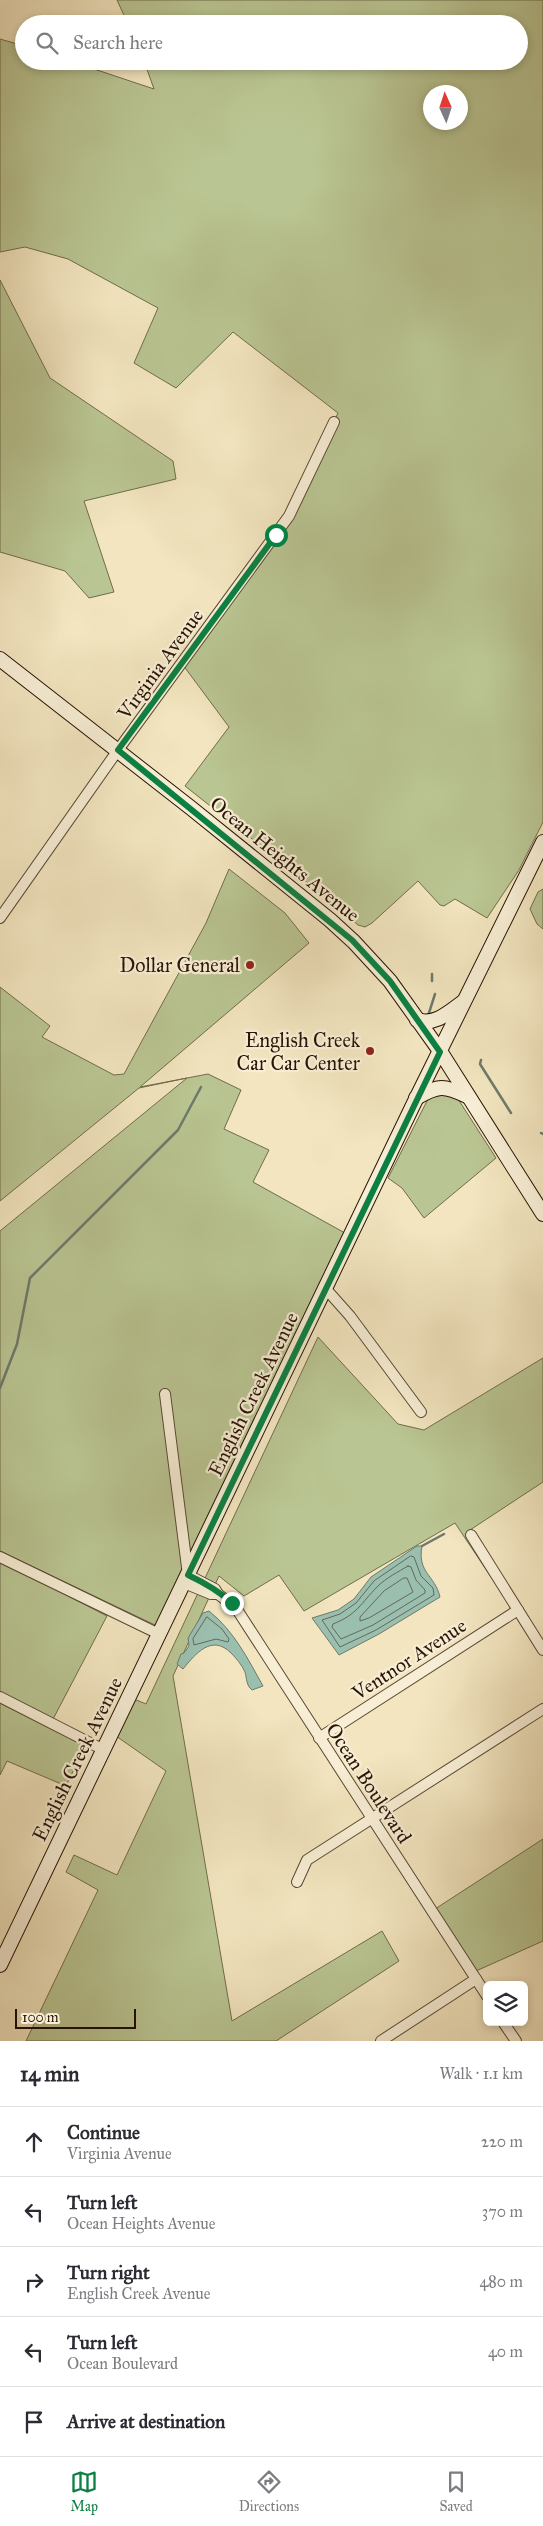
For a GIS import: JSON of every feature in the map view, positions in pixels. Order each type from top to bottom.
[{"type":"main road","name":"Ocean Heights Avenue","points":[[0,659],[118,750],[330,920],[390,981],[440,1052],[543,1214]]},
{"type":"main road","name":"English Creek Avenue","points":[[0,1965],[416,1099],[543,842]]},
{"type":"main road","points":[[417,1020],[425,1022],[434,1021],[464,1002]]},
{"type":"main road","points":[[416,1099],[430,1090],[441,1087],[449,1087],[467,1096]]},
{"type":"street","name":"Virginia Avenue","points":[[0,918],[118,750],[289,516],[334,422]]},
{"type":"street","points":[[326,1288],[350,1316],[421,1412]]},
{"type":"street","points":[[165,1394],[186,1579]]},
{"type":"street","points":[[471,1535],[543,1650]]},
{"type":"street","points":[[0,1557],[159,1634]]},
{"type":"street","name":"Ocean Boulevard","points":[[186,1579],[211,1594],[218,1594],[236,1608],[483,1990]]},
{"type":"street","name":"Ventnor Avenue","points":[[319,1738],[518,1610]]},
{"type":"street","points":[[0,1697],[104,1750]]},
{"type":"street","points":[[297,1882],[307,1860],[543,1709]]},
{"type":"street","points":[[380,2041],[476,1979]]},
{"type":"street","points":[[507,2026],[516,2041]]},
{"type":"green space","points":[[117,0],[543,0],[543,822],[519,870],[487,918],[455,899],[444,906],[440,905],[418,881],[372,923],[365,927],[358,925],[185,786],[229,727],[183,665],[287,516],[338,413],[233,332],[176,388],[134,363],[158,308],[68,259],[25,247],[0,252],[0,39],[15,43],[15,70],[97,70],[154,89],[147,70],[528,70],[528,15],[124,15]]},
{"type":"green space","points":[[0,280],[50,378],[173,461],[176,479],[84,501],[114,592],[89,598],[65,571],[0,552]]},
{"type":"green space","points":[[229,869],[285,913],[309,943],[140,1087],[186,1078],[139,1088],[0,1201],[0,987],[50,1026],[42,1037],[114,1075],[124,1074],[206,923]]},
{"type":"green space","points":[[543,889],[543,929],[537,924],[530,909],[538,892]]},
{"type":"green space","points":[[208,1074],[241,1090],[224,1129],[269,1150],[253,1182],[345,1233],[157,1626],[0,1551],[0,1231],[187,1078]]},
{"type":"green space","points":[[445,1092],[458,1099],[496,1158],[424,1218],[402,1188],[388,1178],[429,1097]]},
{"type":"green space","points":[[318,1337],[398,1424],[424,1430],[543,1358],[543,1482],[470,1530],[518,1610],[543,1642],[543,1655],[455,1523],[304,1611],[279,1575],[244,1596],[219,1576],[173,1676],[232,2021],[382,1931],[399,1961],[276,2041],[26,2041],[98,1890],[66,1872],[74,1855],[117,1875],[166,1771],[116,1736],[134,1699],[146,1704]]},
{"type":"green space","points":[[0,1561],[107,1616],[51,1723],[87,1742],[66,1786],[7,1761],[0,1775]]},
{"type":"green space","points":[[543,1839],[543,1941],[476,1971],[435,1909]]},
{"type":"water","points":[[417,1546],[422,1546],[421,1555],[424,1568],[438,1590],[440,1597],[379,1634],[339,1655],[312,1618],[338,1610],[354,1599],[371,1577]]},
{"type":"water","points":[[209,1611],[233,1636],[263,1686],[252,1690],[239,1662],[231,1653],[217,1645],[211,1645],[199,1652],[183,1669],[177,1664],[181,1654],[189,1646],[188,1638],[203,1613]]},
{"type":"waterway","points":[[432,974],[432,981]]},
{"type":"waterway","points":[[428,1016],[435,994]]},
{"type":"waterway","points":[[481,1060],[480,1064],[511,1113]]},
{"type":"waterway","points":[[0,1388],[17,1344],[30,1278],[178,1130],[201,1087]]},
{"type":"waterway","points":[[422,1546],[444,1534]]},
{"type":"place","name":"Dollar General","points":[[250,965]]},
{"type":"place","name":"English Creek Car Car Center","points":[[370,1051]]},
{"type":"route","points":[[232,1603],[218,1594],[216,1588],[188,1575],[440,1052],[390,981],[352,940],[330,920],[118,750],[276,535]]}]
